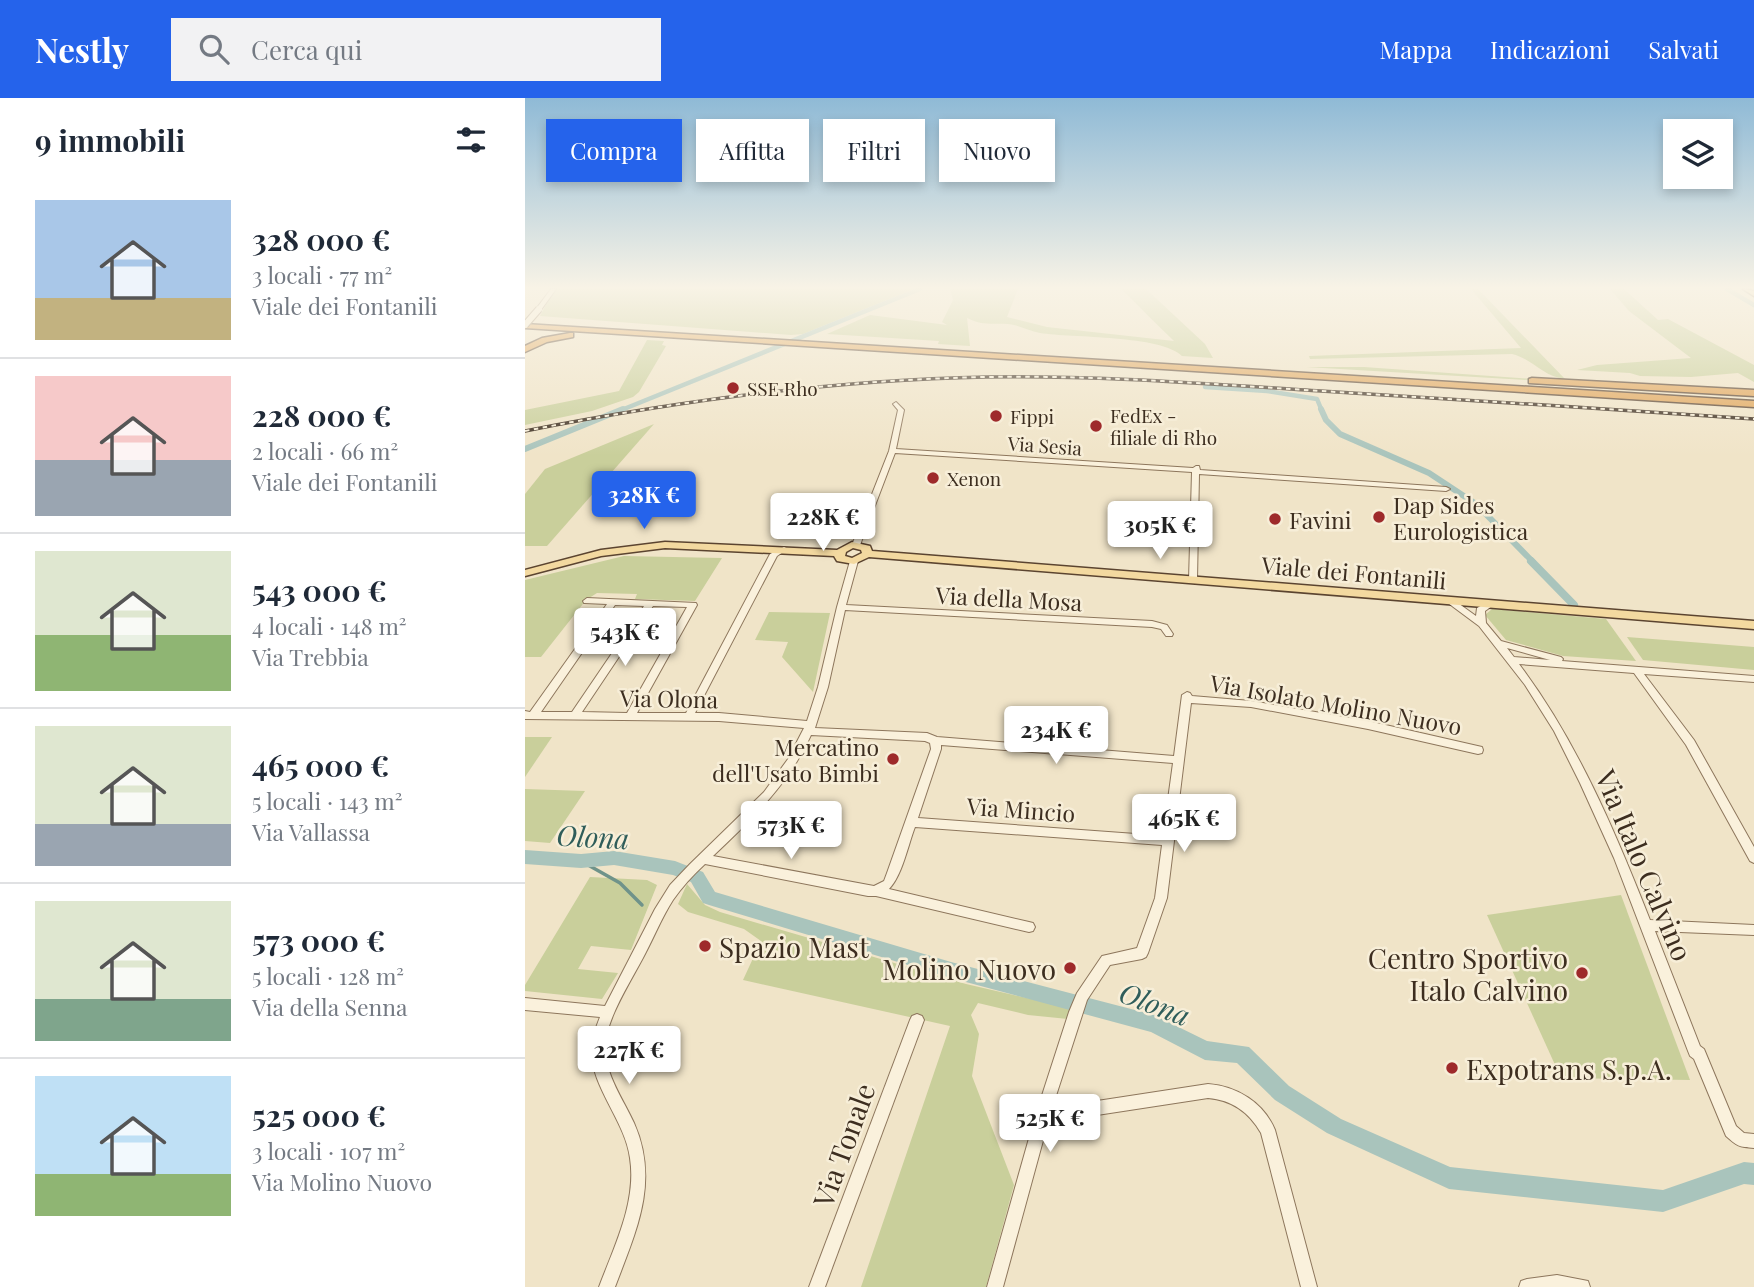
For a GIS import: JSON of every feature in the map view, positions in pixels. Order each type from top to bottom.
[{"type":"highway","points":[[858,344],[1754,404]]},
{"type":"highway","points":[[864,344],[1754,396]]},
{"type":"main road","points":[[525,573],[601,553],[650,546],[689,544],[839,553],[856,545],[866,548],[867,554],[854,561],[843,560],[839,553]]},
{"type":"main road","name":"Viale dei Fontanili","points":[[867,554],[1754,625]]},
{"type":"street","points":[[856,545],[892,452],[901,410],[895,404]]},
{"type":"street","name":"Via Sesia","points":[[892,452],[1196,470],[1446,489]]},
{"type":"street","points":[[1193,580],[1196,470]]},
{"type":"street","points":[[689,716],[776,550]]},
{"type":"street","points":[[607,1287],[628,1231],[637,1189],[639,1161],[634,1135],[597,1054],[608,1012],[665,904],[681,881],[750,815],[779,780],[811,728],[854,561]]},
{"type":"street","points":[[587,601],[694,605],[630,716]]},
{"type":"street","name":"Via Italo Calvino","points":[[1451,601],[1482,624],[1511,660],[1566,743],[1628,877],[1695,1051],[1699,1054],[1731,1131],[1737,1138],[1754,1141]]},
{"type":"street","points":[[529,715],[613,602]]},
{"type":"street","points":[[574,716],[650,604]]},
{"type":"street","points":[[1482,624],[1480,610],[1491,604]]},
{"type":"street","name":"Via della Mosa","points":[[841,607],[1157,625],[1167,628],[1169,634]]},
{"type":"street","points":[[1497,643],[1571,663]]},
{"type":"street","points":[[1511,660],[1571,663],[1753,682]]},
{"type":"street","points":[[1636,669],[1690,743],[1754,858]]},
{"type":"street","name":"Via Isolato Molino Nuovo","points":[[1178,760],[1187,697],[1251,704],[1368,725],[1478,750]]},
{"type":"street","name":"Via Olona","points":[[529,715],[689,716],[927,737],[935,741],[1178,760]]},
{"type":"street","points":[[876,891],[891,880],[936,748],[935,741]]},
{"type":"street","points":[[995,1287],[1045,1107],[1082,997],[1106,960],[1139,955],[1144,950],[1161,898],[1178,760]]},
{"type":"street","name":"Via Mincio","points":[[911,822],[1169,841]]},
{"type":"street","points":[[699,862],[876,891],[1029,927]]},
{"type":"street","points":[[1646,925],[1754,930]]},
{"type":"street","points":[[525,1004],[608,1012]]},
{"type":"street","name":"Via Tonale","points":[[817,1287],[917,1020]]},
{"type":"street","points":[[1045,1107],[1071,1112],[1208,1091],[1221,1092],[1247,1105],[1262,1117],[1268,1130],[1309,1287]]},
{"type":"street","points":[[1527,1287],[1549,1283],[1582,1287]]},
{"type":"green space","points":[[645,344],[666,346],[639,392],[633,397],[592,411],[525,425],[525,410],[619,391]]},
{"type":"green space","points":[[1157,344],[1205,344],[1213,358],[1182,356]]},
{"type":"green space","points":[[1518,344],[1532,344],[1565,379],[1550,375],[1512,354],[1310,359],[1309,356],[1521,348]]},
{"type":"green space","points":[[1673,344],[1716,344],[1754,365],[1754,382],[1738,373],[1691,377],[1640,376],[1577,370],[1597,365],[1691,358]]},
{"type":"green space","points":[[1306,367],[1364,367],[1549,380],[1528,380]]},
{"type":"green space","points":[[654,424],[547,546],[525,546],[525,494],[545,469]]},
{"type":"green space","points":[[624,556],[722,558],[695,601],[635,599],[637,594],[597,593],[586,600],[541,657],[525,657],[525,580]]},
{"type":"green space","points":[[1492,609],[1606,619],[1636,661],[1563,656],[1506,640],[1485,615]]},
{"type":"green space","points":[[769,612],[830,613],[813,692],[782,657],[788,642],[755,640]]},
{"type":"green space","points":[[1627,637],[1754,647],[1754,670],[1643,660]]},
{"type":"green space","points":[[525,737],[552,737],[525,777]]},
{"type":"green space","points":[[525,789],[585,791],[550,843],[525,841]]},
{"type":"green space","points":[[590,877],[647,880],[657,885],[631,950],[591,946],[578,969],[618,973],[602,999],[525,991],[525,985]]},
{"type":"green space","points":[[687,884],[705,905],[720,912],[966,984],[1071,1008],[1068,1019],[1028,1015],[978,1003],[971,1015],[979,1034],[972,1076],[1014,1185],[986,1287],[861,1287],[950,1026],[743,980],[761,941],[744,929],[688,912],[678,904]]},
{"type":"green space","name":"Centro Sportivo Italo Calvino","points":[[1621,895],[1690,1080],[1561,1078],[1487,915]]},
{"type":"waterway","points":[[619,411],[783,344]]},
{"type":"waterway","points":[[1205,387],[1267,391],[1317,399],[1322,411]]},
{"type":"waterway","points":[[525,449],[623,409]]},
{"type":"waterway","points":[[1321,409],[1326,420],[1340,434],[1429,473],[1476,504],[1533,562]]},
{"type":"waterway","points":[[1531,561],[1574,605]]},
{"type":"waterway","name":"Olona","points":[[525,857],[581,861],[614,858],[675,868],[697,877],[709,898],[951,970],[1154,1024],[1205,1050],[1242,1054],[1282,1093],[1334,1126],[1449,1178],[1663,1201],[1744,1173],[1754,1174]]},
{"type":"waterway","points":[[581,861],[620,883],[642,905]]},
{"type":"railway","points":[[525,431],[639,410],[812,387],[986,377],[1154,381],[1754,419]]},
{"type":"place","name":"SSE Rho","points":[[733,388]]},
{"type":"place","name":"Fippi","points":[[996,416]]},
{"type":"place","name":"FedEx - filiale di Rho","points":[[1096,426]]},
{"type":"place","name":"Xenon","points":[[933,478]]},
{"type":"place","name":"Dap Sides Eurologistica","points":[[1379,517]]},
{"type":"place","name":"Favini","points":[[1275,519]]},
{"type":"place","name":"Mercatino dell'Usato Bimbi","points":[[893,759]]},
{"type":"place","name":"Spazio Mast","points":[[705,946]]},
{"type":"place","name":"Molino Nuovo","points":[[1070,968]]},
{"type":"place","name":"Centro Sportivo Italo Calvino","points":[[1582,973]]},
{"type":"place","name":"Expotrans S.p.A.","points":[[1452,1068]]}]
